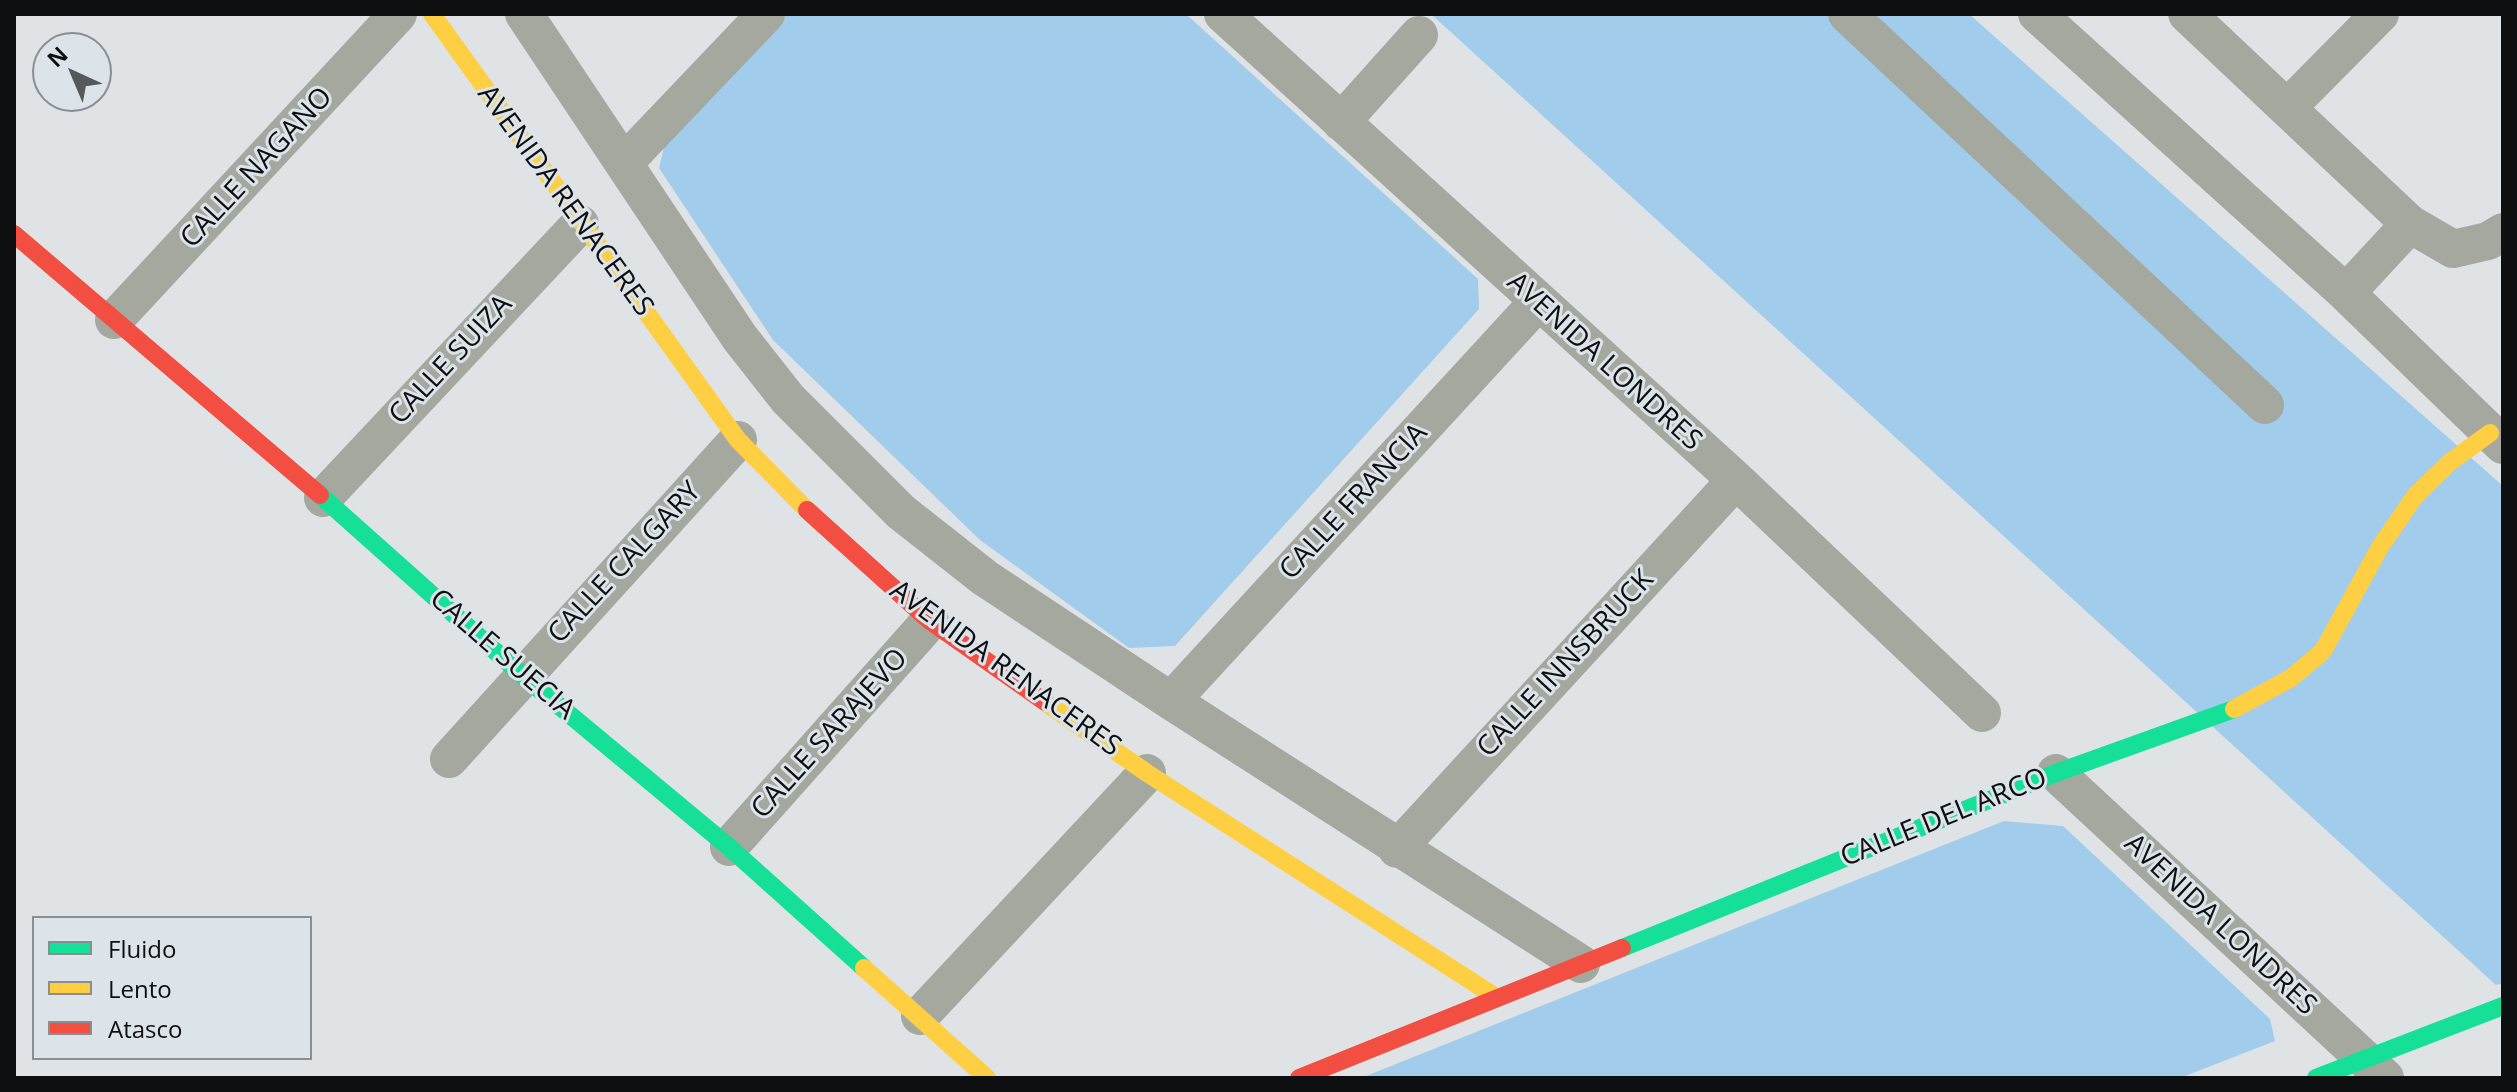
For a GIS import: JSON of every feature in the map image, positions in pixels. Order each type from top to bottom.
[{"type":"street","name":"CALLE NAGANO","points":[[114,320],[398,14]]},
{"type":"street","name":"AVENIDA RENACERES","points":[[432,14],[738,440],[821,524],[930,621],[1147,773],[1496,997]]},
{"type":"street","points":[[524,14],[740,338],[788,399],[901,512],[985,578],[1397,849],[1581,964]]},
{"type":"street","points":[[624,163],[766,14]]},
{"type":"street","name":"AVENIDA LONDRES","points":[[1223,14],[1537,303],[1736,480],[1982,713]]},
{"type":"street","points":[[1847,14],[2265,405]]},
{"type":"street","points":[[2037,14],[2346,293],[2497,439]]},
{"type":"street","points":[[2187,14],[2410,224],[2453,249],[2488,241],[2503,232]]},
{"type":"street","points":[[2288,107],[2380,14]]},
{"type":"street","points":[[1341,122],[1419,35]]},
{"type":"street","name":"CALLE SUIZA","points":[[323,498],[580,224]]},
{"type":"street","points":[[2346,293],[2410,224]]},
{"type":"street","name":"CALLE SUECIA","points":[[14,234],[323,498],[522,675],[729,847],[987,1078]]},
{"type":"street","name":"CALLE FRANCIA","points":[[1171,701],[1537,303]]},
{"type":"street","name":"CALLE DEL ARCO","points":[[1299,1078],[2056,773],[2232,710],[2291,678],[2323,651],[2380,547],[2415,496],[2450,462],[2497,439]]},
{"type":"street","name":"CALLE CALGARY","points":[[449,759],[738,440]]},
{"type":"street","name":"CALLE INNSBRUCK","points":[[1397,849],[1736,480]]},
{"type":"street","name":"CALLE SARAJEVO","points":[[729,847],[930,621]]},
{"type":"street","points":[[920,1016],[1147,773]]},
{"type":"street","name":"AVENIDA LONDRES","points":[[2056,773],[2375,1068]]},
{"type":"street","points":[[2316,1078],[2375,1068],[2503,1006]]},
{"type":"shaded area","points":[[780,14],[1186,14],[1478,279],[1479,309],[1175,646],[1129,648],[980,540],[773,340],[659,168],[667,134]]},
{"type":"shaded area","points":[[1431,14],[1969,14],[2503,486],[2503,983],[2496,985]]},
{"type":"shaded area","points":[[2004,821],[2063,826],[2270,1019],[2275,1041],[2180,1078],[1361,1078]]},
{"type":"traffic: fast","points":[[320,495],[522,675],[729,847],[864,968]]},
{"type":"traffic: fast","points":[[1622,948],[2056,773],[2234,709]]},
{"type":"traffic: fast","points":[[2316,1078],[2503,1006]]},
{"type":"traffic: slow","points":[[432,14],[738,440],[807,510]]},
{"type":"traffic: slow","points":[[2234,709],[2291,678],[2323,651],[2380,547],[2415,496],[2450,462],[2490,433]]},
{"type":"traffic: slow","points":[[1045,702],[1147,773],[1496,997]]},
{"type":"traffic: slow","points":[[864,968],[987,1078]]},
{"type":"traffic: jam","points":[[14,234],[320,495]]},
{"type":"traffic: jam","points":[[807,510],[930,621],[1045,702]]},
{"type":"traffic: jam","points":[[1299,1078],[1622,948]]}]
